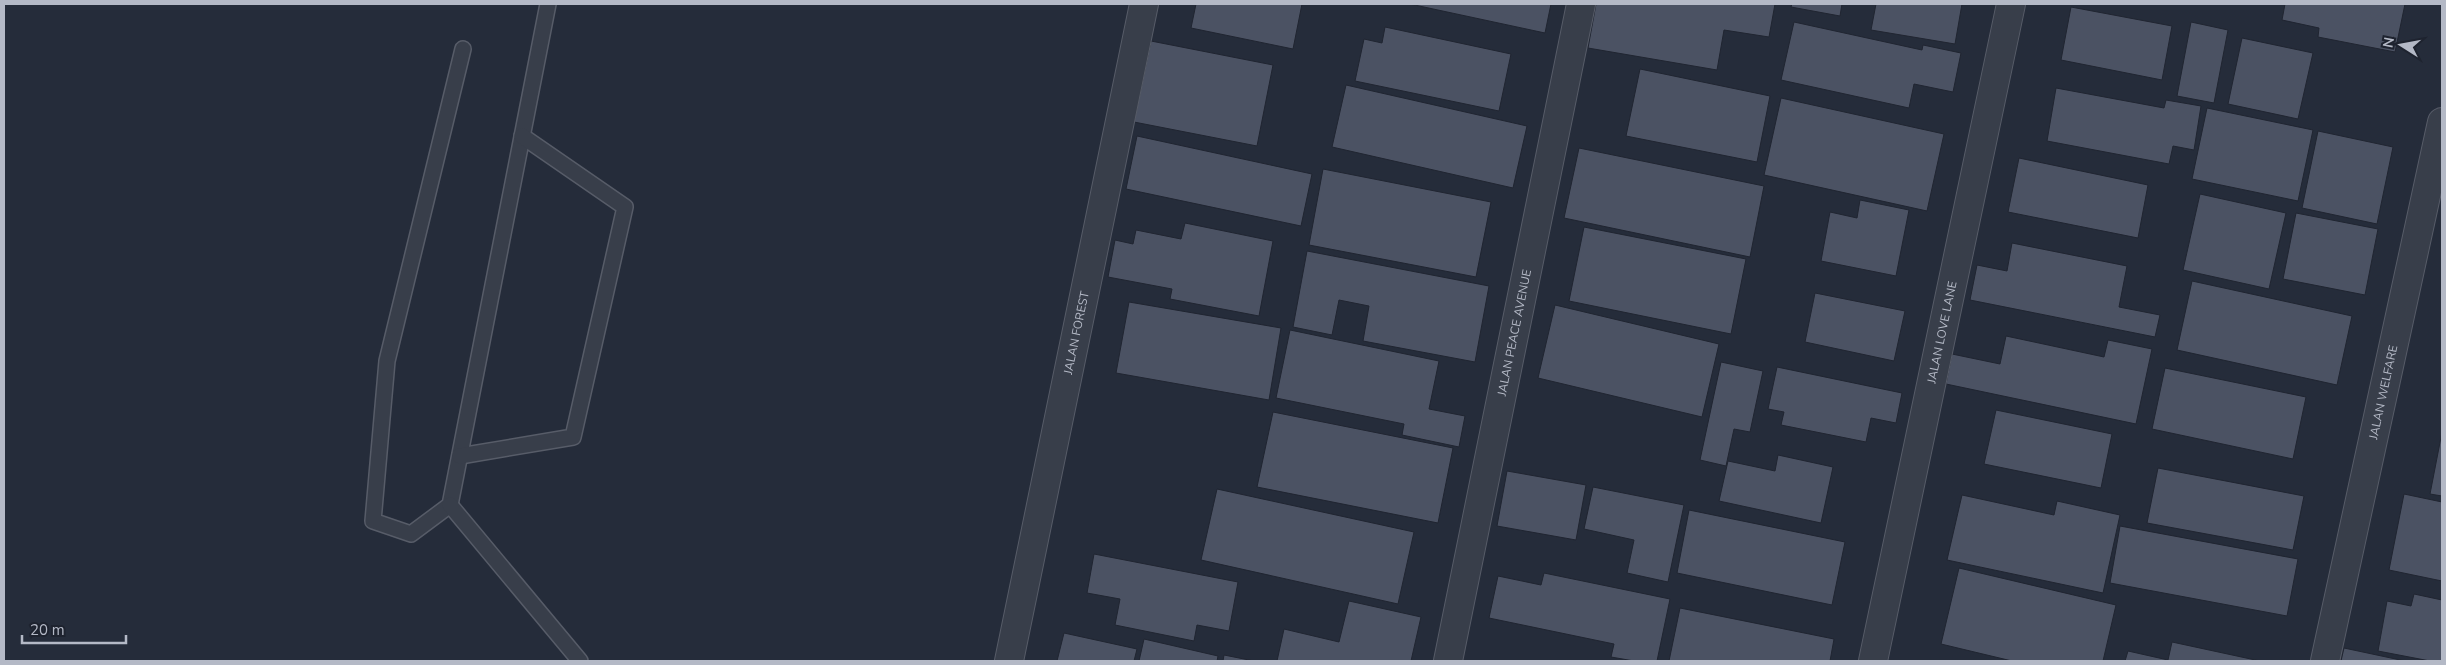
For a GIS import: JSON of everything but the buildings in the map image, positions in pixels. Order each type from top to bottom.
[{"type":"street","name":"JALAN FOREST","points":[[1009,661],[1144,4]]},
{"type":"street","name":"JALAN PEACE AVENUE","points":[[1448,661],[1581,4]]},
{"type":"street","name":"JALAN LOVE LANE","points":[[1873,661],[2010,4]]},
{"type":"street","name":"JALAN WELFARE","points":[[2325,661],[2442,122]]},
{"type":"lane","points":[[463,49],[387,361],[373,521],[412,534],[450,505],[548,4]]},
{"type":"lane","points":[[460,456],[573,437],[625,207],[522,136]]},
{"type":"lane","points":[[450,505],[580,661]]}]
